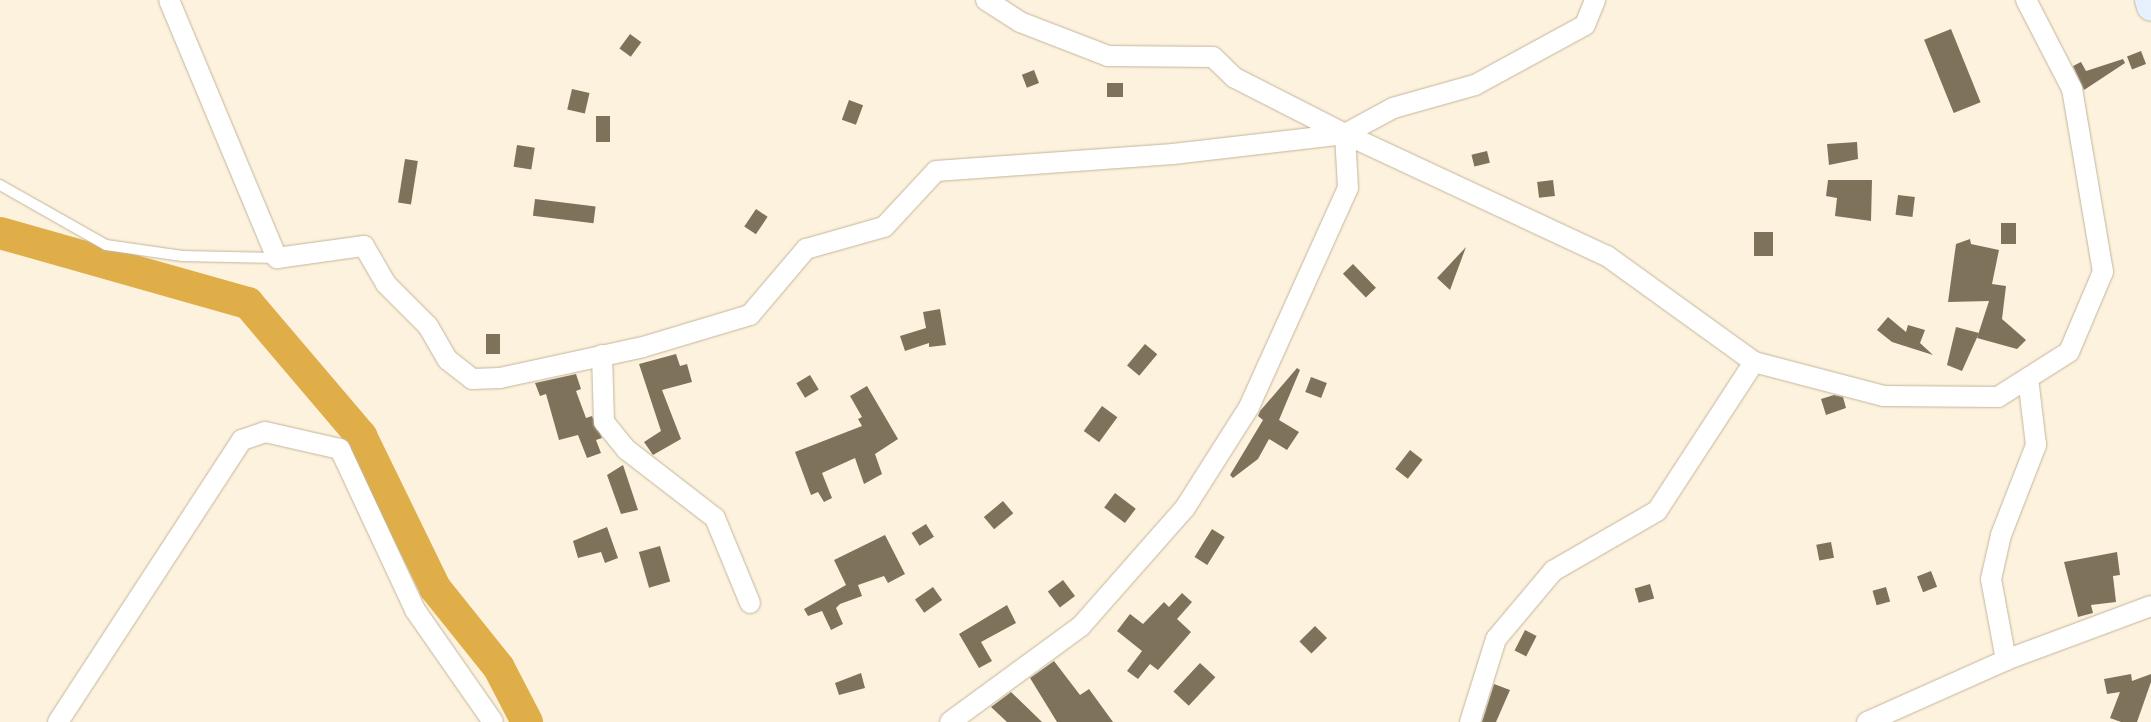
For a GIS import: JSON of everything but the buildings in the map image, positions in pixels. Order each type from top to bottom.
[{"type":"street","points":[[169,0],[277,258],[364,246],[386,284],[428,326],[448,360],[472,379],[500,378],[602,355],[750,315],[806,249],[884,227],[936,170],[1173,154],[1345,134],[1392,108],[1475,85],[1585,25],[1595,0]]},
{"type":"street","points":[[986,0],[1020,22],[1108,56],[1213,57],[1235,78],[1345,134],[1607,256],[1754,362],[1884,396],[1998,397],[2069,352],[2103,272],[2072,89],[2026,0]]},
{"type":"street","points":[[2149,0],[2151,7]]},
{"type":"street","points":[[950,722],[1081,626],[1185,508],[1249,407],[1348,188],[1345,134]]},
{"type":"street","points":[[602,355],[604,422],[627,450],[715,518],[750,603]]},
{"type":"street","points":[[1470,722],[1496,639],[1553,571],[1658,511],[1754,362]]},
{"type":"street","points":[[2006,660],[1991,579],[2002,534],[2036,445],[2028,378]]},
{"type":"street","points":[[58,722],[242,440],[265,432],[340,449],[414,610],[493,722]]},
{"type":"street","points":[[1867,722],[2006,660],[2151,606]]},
{"type":"lane","points":[[0,185],[106,244],[182,256],[277,258]]},
{"type":"waterway","points":[[0,233],[248,303],[361,436],[435,588],[499,668],[527,722]]}]
